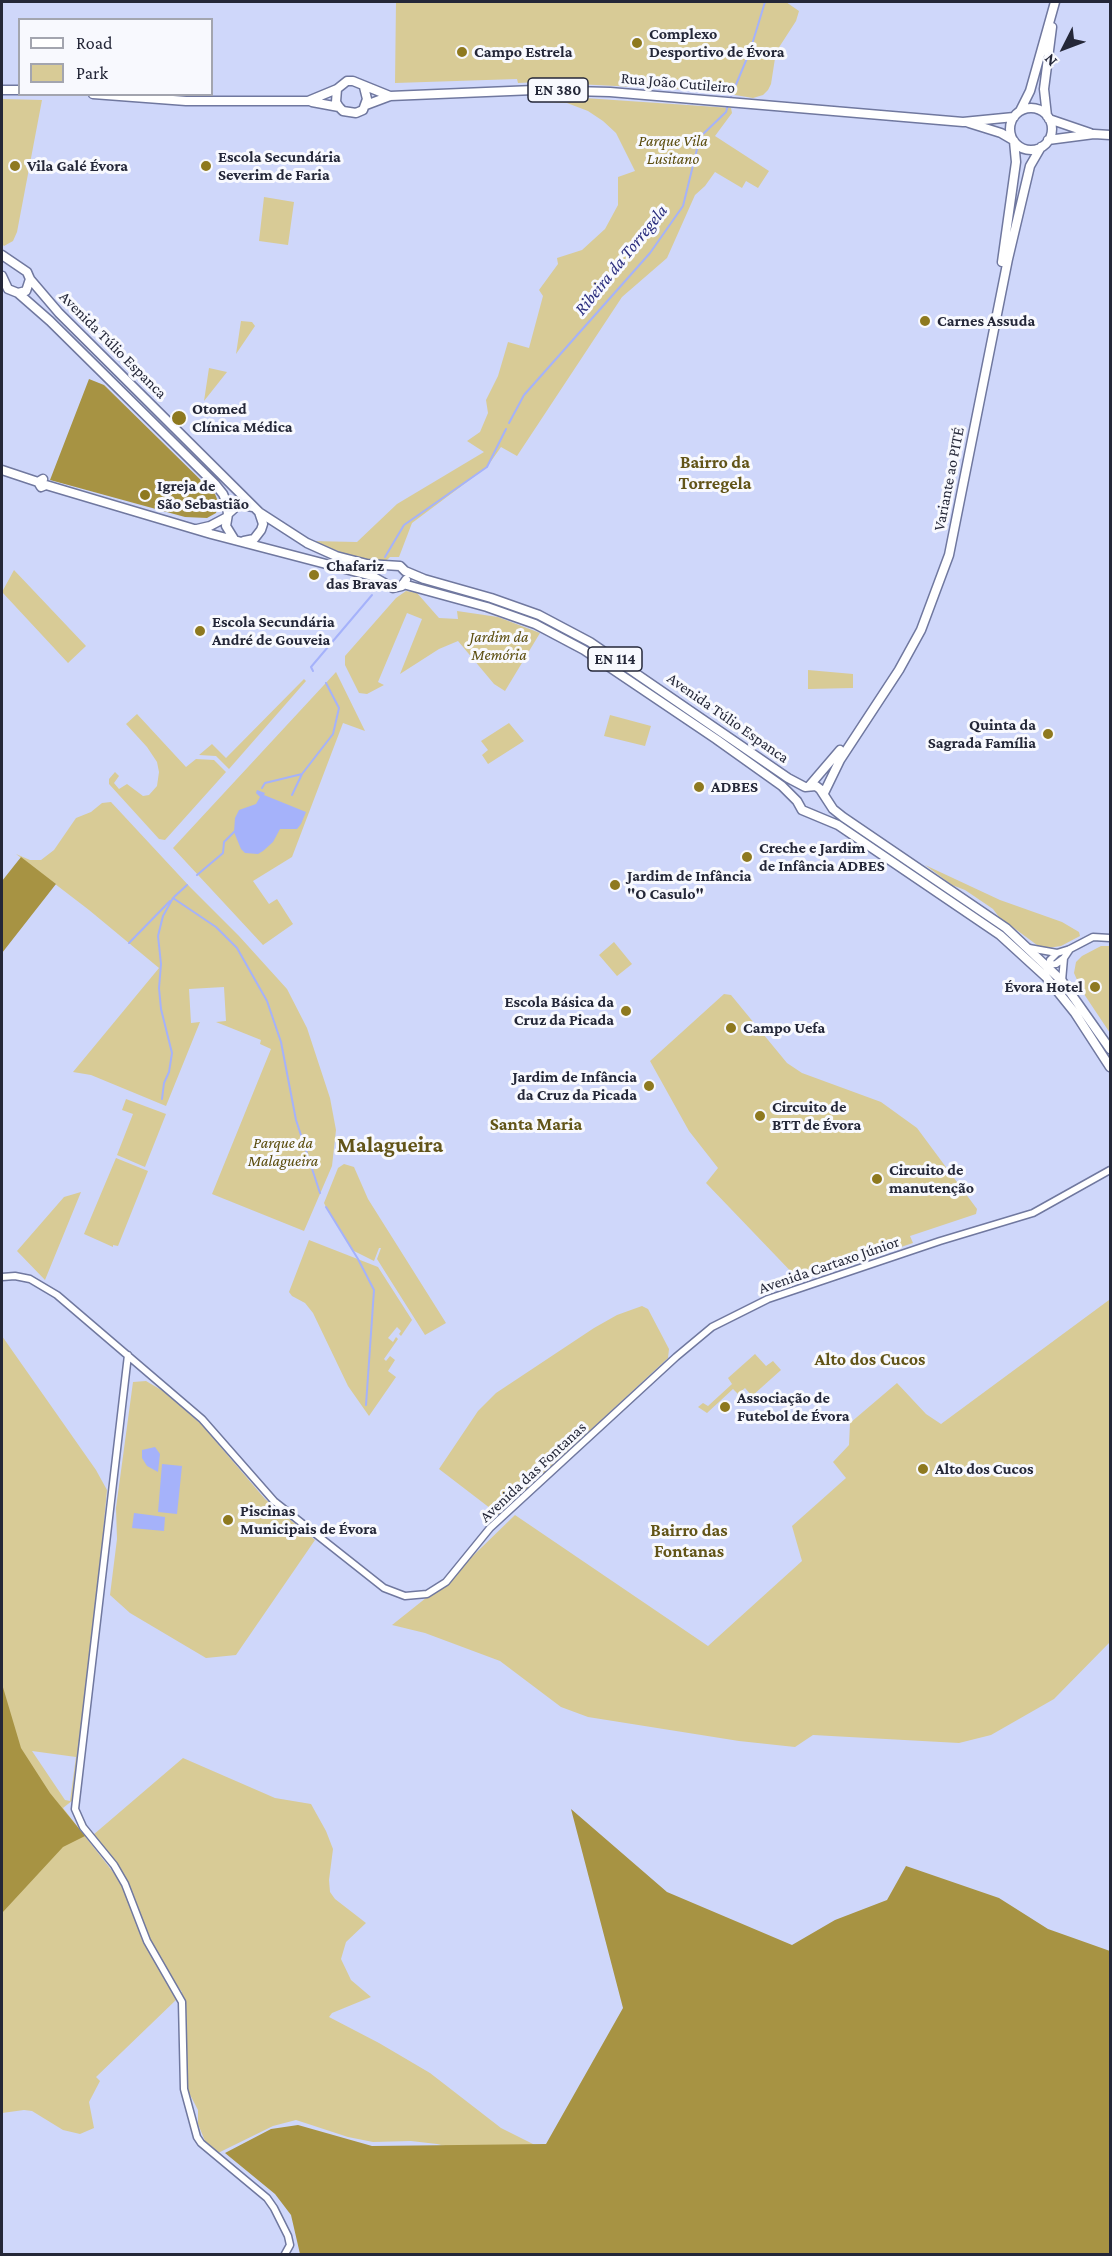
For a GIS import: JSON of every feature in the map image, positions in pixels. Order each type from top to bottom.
[{"type":"main road","points":[[1055,2],[1044,89],[1051,129],[1048,140],[1041,147],[1030,150],[1018,146],[1010,128],[1030,92],[1055,2]]},
{"type":"main road","name":"Rua João Cutileiro","points":[[308,101],[337,89],[346,81],[359,83],[390,96]]},
{"type":"main road","points":[[364,87],[368,99],[366,105]]},
{"type":"main road","points":[[337,89],[336,102],[339,107]]},
{"type":"main road","points":[[2,90],[18,90]]},
{"type":"main road","name":"Rua João Cutileiro","points":[[120,96],[186,101],[308,101],[339,107],[350,113],[363,110],[366,105],[390,96],[534,90],[610,92],[963,122],[1001,133],[1014,140]]},
{"type":"main road","points":[[1017,114],[1031,108],[1048,117],[1094,134]]},
{"type":"main road","name":"Rua João Cutileiro","points":[[963,122],[1017,114]]},
{"type":"main road","points":[[1048,140],[1094,134],[1110,135]]},
{"type":"main road","name":"Variante ao PITÉ","points":[[807,786],[836,757],[892,671],[916,628],[944,553],[1003,258],[1016,162],[1014,140]]},
{"type":"main road","name":"Variante ao PITÉ","points":[[825,796],[840,760],[899,670],[921,630],[946,565],[1010,249],[1030,166],[1041,147]]},
{"type":"main road","name":"Avenida Túlio Espanca","points":[[2,255],[27,272],[30,279],[59,313],[256,510],[307,543],[336,556],[367,564],[397,565],[405,571],[539,615],[590,642],[788,778],[807,786],[816,786],[843,817],[1005,928],[1075,1013],[1110,1067]]},
{"type":"main road","name":"Avenida Túlio Espanca","points":[[19,268],[8,273],[3,279],[8,289],[18,293],[50,321],[215,484],[223,494],[227,531],[238,540],[372,576],[393,588],[404,584],[487,608],[535,624],[585,650],[782,786],[797,801],[802,810],[838,825],[1000,935],[1049,965],[1110,1049]]},
{"type":"main road","points":[[18,293],[26,291],[30,279]]},
{"type":"main road","points":[[2,470],[197,529],[238,540],[254,539],[261,530],[262,518],[256,510],[242,505],[232,509],[210,526],[197,529]]},
{"type":"main road","points":[[384,582],[383,574],[390,566]]},
{"type":"main road","points":[[404,584],[405,571]]},
{"type":"main road","points":[[797,801],[797,795],[807,786]]},
{"type":"main road","points":[[812,814],[822,809],[825,796]]},
{"type":"street","points":[[1026,952],[1057,953],[1092,938],[1110,938]]},
{"type":"street","points":[[1049,965],[1056,964],[1064,958],[1070,949]]},
{"type":"street","points":[[1046,977],[1049,965],[1057,953]]},
{"type":"street","points":[[1062,981],[1064,958]]},
{"type":"street","name":"Avenida Cartaxo Júnior","points":[[676,1357],[712,1327],[768,1299],[1040,1209],[1110,1170]]},
{"type":"street","points":[[2,1283],[4,1277],[30,1279],[57,1295],[128,1355],[75,1809],[83,1827],[114,1865],[125,1884],[147,1941],[182,2002],[183,2089],[197,2136],[201,2143],[267,2198],[288,2236],[290,2246],[285,2254]]},
{"type":"street","name":"Avenida das Fontanas","points":[[128,1355],[202,1419],[274,1501],[384,1588],[405,1596],[427,1594],[446,1582],[490,1528],[676,1357]]},
{"type":"green space","points":[[396,2],[786,2],[799,11],[796,21],[776,52],[768,90],[763,95],[753,98],[711,91],[539,82],[518,83],[517,79],[395,83]]},
{"type":"green space","name":"Parque Vila Lusitano","points":[[570,97],[731,108],[732,113],[715,136],[769,171],[758,188],[746,181],[742,188],[715,172],[695,195],[667,258],[622,297],[517,456],[501,447],[487,467],[412,523],[399,557],[390,557],[385,562],[366,561],[310,541],[357,542],[397,504],[484,452],[467,441],[480,432],[488,413],[486,400],[498,376],[508,342],[529,348],[543,296],[539,290],[558,264],[557,258],[582,250],[605,229],[618,205],[618,177],[635,171],[616,133],[603,121],[588,111],[567,103],[546,102]]},
{"type":"green space","name":"Vila Galé Évora","points":[[2,99],[42,100],[17,232],[13,241],[4,246],[2,244]]},
{"type":"green space","points":[[264,197],[294,202],[288,245],[259,241]]},
{"type":"green space","points":[[241,321],[252,322],[255,326],[236,354]]},
{"type":"green space","points":[[209,368],[227,372],[204,401]]},
{"type":"green space","points":[[14,570],[86,646],[68,663],[2,592]]},
{"type":"green space","name":"Jardim da Memória","points":[[406,591],[417,593],[439,618],[458,619],[457,611],[498,617],[540,633],[505,691],[494,684],[458,641],[439,649],[400,674],[422,619],[407,613],[378,682],[384,685],[367,694],[359,693],[345,665],[345,656],[396,598]]},
{"type":"green space","points":[[808,670],[853,674],[853,688],[808,689]]},
{"type":"green space","points":[[336,672],[365,731],[343,723],[292,857],[253,881],[269,904],[277,899],[293,924],[263,945],[173,848]]},
{"type":"green space","points":[[304,679],[306,681],[229,769],[216,756],[199,755],[212,744],[226,758]]},
{"type":"green space","points":[[137,714],[186,767],[196,759],[214,760],[226,772],[165,840],[159,839],[109,784],[109,779],[115,772],[119,776],[114,783],[119,789],[127,784],[143,796],[149,795],[157,786],[159,772],[157,762],[126,724]]},
{"type":"green space","points":[[610,715],[651,726],[645,746],[604,736]]},
{"type":"green space","points":[[509,723],[524,741],[488,764],[482,755],[488,750],[481,741]]},
{"type":"green space","name":"Parque da Malagueira","points":[[111,802],[287,989],[307,1028],[330,1098],[336,1130],[332,1166],[304,1231],[212,1194],[271,1049],[260,1044],[261,1040],[216,1022],[226,1021],[224,987],[189,989],[191,1023],[200,1022],[166,1106],[91,1075],[73,1072],[159,968],[16,854],[30,860],[41,860],[54,850],[76,818],[91,812],[102,803]]},
{"type":"green space","points":[[925,865],[1000,900],[1062,922],[1079,932],[1080,936],[1061,946],[1048,948],[1037,945],[999,917],[993,909],[965,890],[952,885]]},
{"type":"green space","points":[[614,942],[632,964],[617,976],[599,955]]},
{"type":"green space","name":"Évora Hotel","points":[[1101,946],[1110,946],[1110,1033],[1082,991],[1074,973],[1076,962],[1082,956]]},
{"type":"green space","points":[[724,994],[731,995],[787,1063],[802,1073],[881,1102],[917,1128],[977,1209],[976,1214],[910,1236],[913,1243],[800,1281],[706,1183],[718,1168],[689,1131],[650,1061]]},
{"type":"green space","points":[[126,1099],[166,1114],[145,1167],[117,1155],[133,1114],[122,1110]]},
{"type":"green space","points":[[116,1158],[148,1171],[118,1246],[113,1245],[113,1247],[84,1234]]},
{"type":"green space","points":[[344,1164],[354,1167],[368,1199],[446,1323],[425,1335],[377,1259],[381,1248],[374,1261],[352,1250],[324,1203],[338,1168]]},
{"type":"green space","points":[[81,1192],[45,1280],[17,1251],[64,1197]]},
{"type":"green space","points":[[309,1240],[378,1267],[412,1320],[401,1336],[399,1334],[401,1331],[397,1327],[388,1338],[393,1342],[396,1337],[398,1339],[384,1359],[386,1361],[390,1356],[395,1360],[388,1371],[396,1377],[369,1416],[348,1386],[313,1313],[305,1303],[289,1292]]},
{"type":"green space","points":[[1109,1300],[1110,1642],[1054,1699],[991,1735],[959,1743],[813,1735],[795,1747],[739,1741],[588,1717],[561,1707],[500,1661],[425,1633],[392,1625],[446,1582],[515,1515],[708,1646],[802,1561],[792,1526],[846,1478],[833,1462],[849,1445],[850,1423],[897,1383],[926,1414],[941,1424]]},
{"type":"green space","points":[[642,1306],[648,1309],[669,1349],[668,1358],[499,1515],[439,1469],[478,1411],[496,1393],[594,1328],[617,1315]]},
{"type":"green space","points":[[2,1336],[96,1470],[107,1490],[73,1800],[63,1808],[120,1881],[148,1950],[177,1999],[96,2077],[100,2081],[89,2102],[94,2128],[80,2134],[63,2130],[32,2111],[2,2113]],"holes":[[[32,1751],[76,1757],[70,1801],[65,1800]]]},
{"type":"green space","points":[[755,1354],[766,1366],[773,1361],[781,1370],[752,1396],[745,1388],[738,1394],[733,1389],[707,1413],[698,1407],[703,1403],[708,1406],[732,1384],[728,1378]]},
{"type":"green space","name":"Piscinas Municipais de Évora","points":[[146,1381],[163,1391],[201,1424],[265,1499],[315,1540],[236,1655],[206,1658],[130,1613],[110,1595],[117,1539],[116,1508],[133,1382]]},
{"type":"green space","points":[[183,1758],[275,1798],[311,1804],[333,1849],[329,1880],[330,1892],[335,1899],[366,1923],[346,1942],[341,1959],[351,1980],[371,1997],[332,2013],[329,2017],[430,2073],[501,2128],[541,2148],[475,2153],[437,2144],[411,2141],[373,2142],[348,2137],[296,2120],[273,2126],[218,2153],[205,2141],[198,2124],[198,2110],[186,2087],[186,2008],[182,1992],[171,1978],[145,1932],[123,1874],[93,1835]]},
{"type":"shaded area","points":[[89,379],[104,385],[215,494],[219,504],[216,513],[207,518],[185,517],[50,480]]},
{"type":"shaded area","points":[[21,857],[56,884],[2,953],[2,881]]},
{"type":"shaded area","points":[[2,1684],[21,1748],[50,1793],[85,1836],[63,1847],[2,1913]]},
{"type":"shaded area","points":[[571,1809],[667,1892],[792,1945],[835,1920],[887,1900],[906,1866],[999,1898],[1048,1929],[1110,1951],[1110,2254],[300,2254],[291,2215],[275,2194],[225,2153],[271,2129],[298,2125],[372,2146],[546,2144],[623,2008]]},
{"type":"water","points":[[257,790],[306,812],[297,829],[280,829],[273,842],[263,851],[258,854],[245,853],[234,832],[235,818],[239,810],[256,804],[260,797],[256,793]]},
{"type":"water","points":[[155,1447],[160,1454],[158,1472],[147,1466],[142,1458],[142,1450]]},
{"type":"water","points":[[162,1464],[182,1466],[177,1514],[158,1512]]},
{"type":"water","points":[[134,1513],[165,1517],[164,1531],[132,1528]]},
{"type":"waterway","name":"Ribeira da Torregela","points":[[730,99],[750,51],[765,2]]},
{"type":"waterway","name":"Ribeira da Torregela","points":[[509,423],[524,395],[650,253],[683,206],[700,137],[726,112],[728,105]]},
{"type":"waterway","name":"Ribeira da Torregela","points":[[385,557],[404,525],[487,467],[506,429]]},
{"type":"waterway","points":[[313,671],[311,667],[372,595]]},
{"type":"waterway","points":[[292,795],[302,774],[333,734],[339,708],[326,683]]},
{"type":"waterway","points":[[262,788],[265,783],[302,774]]},
{"type":"waterway","points":[[197,875],[223,853],[224,842],[235,831]]},
{"type":"waterway","points":[[174,897],[187,885]]},
{"type":"waterway","points":[[162,1099],[172,1053],[161,1009],[159,988],[161,964],[158,936],[163,916],[173,898],[216,927],[237,948],[267,1001],[281,1042],[296,1120],[320,1193]]},
{"type":"waterway","points":[[129,943],[170,901]]},
{"type":"waterway","points":[[326,1207],[374,1290],[366,1405]]},
{"type":"place","name":"Complexo Desportivo de Évora","points":[[637,43]]},
{"type":"place","name":"Campo Estrela","points":[[462,52]]},
{"type":"place","name":"Vila Galé Évora","points":[[15,166]]},
{"type":"place","name":"Escola Secundária Severim de Faria","points":[[206,166]]},
{"type":"place","name":"Carnes Assuda","points":[[925,321]]},
{"type":"place","name":"Otomed Clínica Médica","points":[[179,418]]},
{"type":"place","name":"Igreja de São Sebastião","points":[[145,495]]},
{"type":"place","name":"Chafariz das Bravas","points":[[314,575]]},
{"type":"place","name":"Escola Secundária André de Gouveia","points":[[200,631]]},
{"type":"place","name":"Quinta da Sagrada Família","points":[[1048,734]]},
{"type":"place","name":"ADBES","points":[[699,787]]},
{"type":"place","name":"Creche e Jardim de Infância ADBES","points":[[747,857]]},
{"type":"place","name":"Jardim de Infância \"O Casulo\"","points":[[615,885]]},
{"type":"place","name":"Évora Hotel","points":[[1095,987]]},
{"type":"place","name":"Escola Básica da Cruz da Picada","points":[[626,1011]]},
{"type":"place","name":"Campo Uefa","points":[[731,1028]]},
{"type":"place","name":"Jardim de Infância da Cruz da Picada","points":[[649,1086]]},
{"type":"place","name":"Circuito de BTT de Évora","points":[[760,1116]]},
{"type":"place","name":"Circuito de manutenção","points":[[877,1179]]},
{"type":"place","name":"Associação de Futebol de Évora","points":[[725,1407]]},
{"type":"place","name":"Alto dos Cucos","points":[[923,1469]]},
{"type":"place","name":"Piscinas Municipais de Évora","points":[[228,1520]]},
{"type":"district","name":"Bairro da Torregela","points":[[715,472]]},
{"type":"district","name":"Santa Maria","points":[[536,1124]]},
{"type":"district","name":"Malagueira","points":[[390,1145]]},
{"type":"district","name":"Alto dos Cucos","points":[[870,1359]]},
{"type":"district","name":"Bairro das Fontanas","points":[[689,1540]]}]
